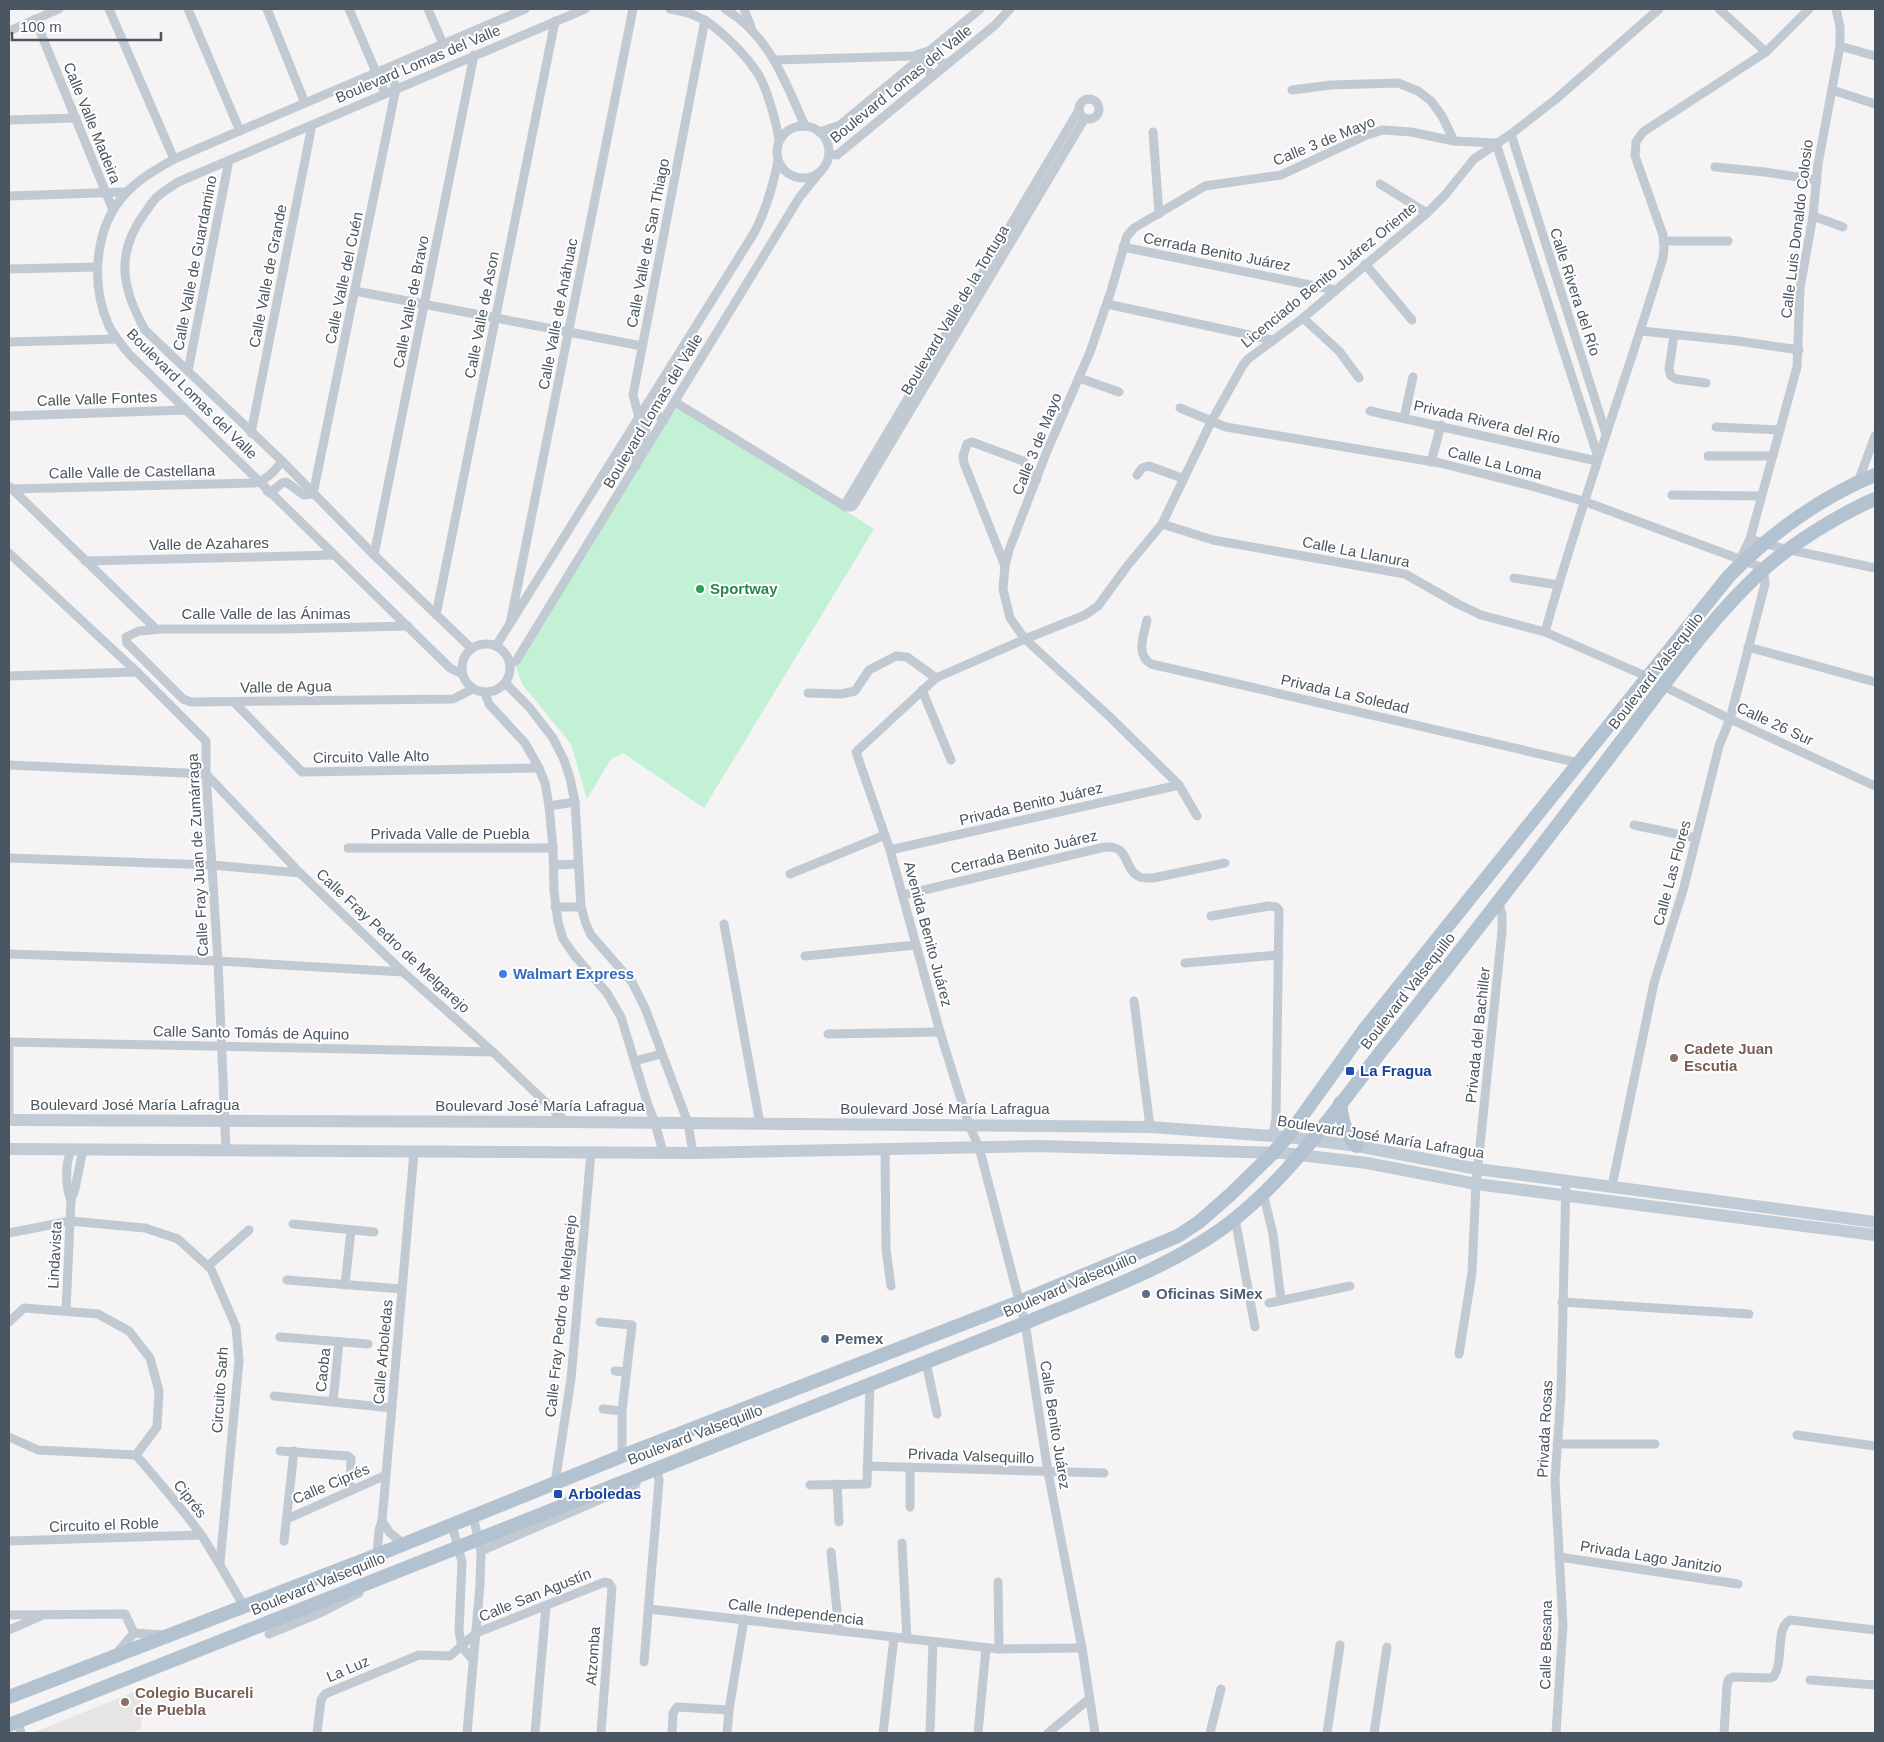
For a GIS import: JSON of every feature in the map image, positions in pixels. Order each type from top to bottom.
[{"type":"main road","name":"Boulevard Valsequillo","points":[[9,1697],[1019,1302],[1186,1232],[1231,1194],[1274,1152],[1280,1136],[1715,591],[1741,561],[1822,502],[1875,475]]},
{"type":"main road","name":"Boulevard Valsequillo","points":[[16,1726],[354,1591],[458,1546],[480,1544],[657,1467],[1025,1322],[1120,1282],[1193,1248],[1236,1218],[1263,1193],[1312,1141],[1499,903],[1728,605],[1762,570],[1811,533],[1875,499]]},
{"type":"main road","points":[[1340,1103],[1344,1127],[1348,1136],[1357,1146]]},
{"type":"main road","name":"Boulevard José María Lafragua","points":[[9,1120],[1150,1127],[1280,1136],[1357,1146],[1478,1169],[1875,1222]]},
{"type":"main road","name":"Boulevard José María Lafragua","points":[[9,1149],[693,1153],[979,1147],[1112,1147],[1274,1152],[1367,1162],[1476,1184],[1875,1235]]},
{"type":"street","points":[[9,31],[59,9]]},
{"type":"street","points":[[109,9],[174,159]]},
{"type":"street","points":[[188,9],[240,131]]},
{"type":"street","points":[[267,9],[305,103]]},
{"type":"street","points":[[349,9],[385,93]]},
{"type":"street","points":[[428,9],[443,44]]},
{"type":"street","name":"Boulevard Lomas del Valle","points":[[270,493],[257,483],[117,339],[105,315],[99,292],[97,266],[100,244],[113,210],[126,192],[144,176],[174,159],[443,44],[508,12],[525,9]]},
{"type":"street","name":"Boulevard Lomas del Valle","points":[[471,648],[313,494],[282,461],[145,330],[133,308],[127,288],[124,264],[128,244],[136,224],[155,199],[178,182],[585,9]]},
{"type":"street","name":"Calle Valle de Anáhuac","points":[[510,624],[633,9]]},
{"type":"street","points":[[670,9],[695,15],[705,20],[723,34],[757,72],[777,123],[779,141],[777,150],[778,161],[783,169],[791,176],[801,178],[814,176],[826,164],[829,154],[828,143],[820,132],[815,129],[796,126],[786,132],[779,141]]},
{"type":"street","name":"Boulevard Lomas del Valle","points":[[726,9],[752,29],[764,42],[776,60],[805,126]]},
{"type":"street","points":[[744,9],[752,29]]},
{"type":"street","name":"Boulevard Lomas del Valle","points":[[820,132],[840,124],[916,58],[931,50],[980,9]]},
{"type":"street","name":"Boulevard Lomas del Valle","points":[[829,154],[837,155],[994,25],[1010,9]]},
{"type":"street","points":[[1496,143],[1511,134],[1556,99],[1659,9]]},
{"type":"street","points":[[1719,9],[1766,52]]},
{"type":"street","points":[[1545,632],[1558,585],[1586,502],[1597,459],[1641,331],[1663,258],[1664,241],[1634,156],[1638,137],[1766,52],[1809,9]]},
{"type":"street","name":"Calle Luis Donaldo Colosio","points":[[1741,561],[1750,538],[1794,382],[1799,350],[1799,299],[1840,46],[1840,26],[1836,9]]},
{"type":"street","name":"Calle Valle Madeira","points":[[35,20],[113,210]]},
{"type":"street","name":"Calle Valle de San Thiago","points":[[636,466],[636,453],[646,429],[639,417],[633,395],[705,20]]},
{"type":"street","name":"Calle Valle de Ason","points":[[436,615],[555,21]]},
{"type":"street","points":[[1840,46],[1875,56]]},
{"type":"street","points":[[931,50],[945,66]]},
{"type":"street","name":"Calle Valle de Bravo","points":[[374,554],[474,55]]},
{"type":"street","points":[[776,60],[916,58],[933,76]]},
{"type":"street","points":[[388,68],[396,88]]},
{"type":"street","points":[[1292,90],[1331,85],[1398,83],[1418,91],[1431,101],[1442,116],[1454,141]]},
{"type":"street","name":"Calle Valle del Cuén","points":[[313,494],[396,88]]},
{"type":"street","points":[[1832,90],[1875,104]]},
{"type":"street","points":[[1089,99],[1096,103],[1099,110],[1096,116],[1085,118],[1080,114],[1079,110],[1085,100],[1089,99]]},
{"type":"street","name":"Boulevard Valle de la Tortuga","points":[[1079,110],[844,506],[851,508],[854,505],[1085,118]]},
{"type":"street","points":[[9,120],[76,118]]},
{"type":"street","name":"Calle Valle de Grande","points":[[251,433],[312,124]]},
{"type":"street","name":"Calle 3 de Mayo","points":[[1197,816],[1178,785],[1109,716],[1025,639],[1010,618],[1003,589],[1005,566],[1009,550],[1107,304],[1127,236],[1131,230],[1205,186],[1280,175],[1374,132],[1393,130],[1454,141],[1496,143]]},
{"type":"street","points":[[1153,132],[1159,214]]},
{"type":"street","name":"Calle Rivera del Río","points":[[1511,134],[1606,434]]},
{"type":"street","name":"Calle Rivera del Río","points":[[1496,143],[1558,332],[1597,459]]},
{"type":"street","name":"Licenciado Benito Juárez Oriente","points":[[856,752],[936,678],[1085,615],[1098,606],[1128,564],[1162,524],[1182,478],[1211,422],[1248,359],[1303,318],[1427,213],[1446,195],[1474,159],[1496,143]]},
{"type":"street","name":"Calle Valle de Guardamino","points":[[188,371],[229,160]]},
{"type":"street","name":"Boulevard Lomas del Valle","points":[[496,646],[754,233],[772,189],[778,161]]},
{"type":"street","points":[[1715,167],[1817,180]]},
{"type":"street","name":"Boulevard Lomas del Valle","points":[[510,662],[516,661],[799,198],[820,172]]},
{"type":"street","points":[[1380,184],[1427,213]]},
{"type":"street","points":[[9,196],[126,192]]},
{"type":"street","points":[[1813,216],[1844,227]]},
{"type":"street","points":[[1523,225],[1538,220]]},
{"type":"street","points":[[1664,241],[1728,241]]},
{"type":"street","name":"Cerrada Benito Juárez","points":[[1123,247],[1335,290]]},
{"type":"street","points":[[1365,264],[1412,320]]},
{"type":"street","points":[[9,268],[97,266]]},
{"type":"street","points":[[355,291],[642,346]]},
{"type":"street","points":[[1107,304],[1273,340]]},
{"type":"street","points":[[1303,318],[1339,351],[1359,378]]},
{"type":"street","points":[[1558,332],[1573,327]]},
{"type":"street","points":[[1641,331],[1738,341],[1799,350]]},
{"type":"street","points":[[1674,334],[1669,369],[1671,376],[1676,379],[1706,383]]},
{"type":"street","points":[[9,342],[117,339]]},
{"type":"street","points":[[1404,418],[1413,377]]},
{"type":"street","points":[[1079,378],[1119,392]]},
{"type":"street","points":[[675,402],[844,506]]},
{"type":"street","points":[[646,407],[664,420]]},
{"type":"street","name":"Calle La Loma","points":[[1180,408],[1226,427],[1431,462],[1528,485],[1586,502],[1758,566],[1762,570]]},
{"type":"street","name":"Calle Valle Fontes","points":[[9,416],[186,410]]},
{"type":"street","name":"Privada Rivera del Río","points":[[1370,411],[1597,459]]},
{"type":"street","points":[[1431,462],[1441,425]]},
{"type":"street","points":[[1716,427],[1780,430]]},
{"type":"street","points":[[1858,482],[1875,436]]},
{"type":"street","points":[[1005,566],[964,463],[963,456],[967,444],[972,442],[1023,462],[1037,478]]},
{"type":"street","points":[[1708,456],[1773,456]]},
{"type":"street","points":[[257,483],[272,474],[282,461]]},
{"type":"street","points":[[1137,475],[1142,468],[1149,466],[1182,478]]},
{"type":"street","points":[[313,494],[304,495],[286,482],[282,482],[270,493],[450,668],[462,674]]},
{"type":"street","name":"Calle Valle de Castellana","points":[[10,487],[257,483]]},
{"type":"street","points":[[10,487],[156,629]]},
{"type":"street","points":[[1672,495],[1761,496]]},
{"type":"street","name":"Calle La Llanura","points":[[1162,524],[1213,540],[1405,574],[1481,615],[1545,632],[1648,677]]},
{"type":"street","points":[[1750,538],[1788,550],[1875,568]]},
{"type":"street","name":"Calle Fray Juan de Zumárraga","points":[[9,552],[137,672],[206,741],[206,774],[218,961],[226,1150]]},
{"type":"street","name":"Valle de Azahares","points":[[85,561],[334,555]]},
{"type":"street","name":"Calle Las Flores","points":[[1612,1186],[1654,983],[1684,887],[1719,746],[1730,719],[1765,584],[1762,570]]},
{"type":"street","points":[[1514,578],[1558,585]]},
{"type":"street","name":"Privada La Soledad","points":[[1147,620],[1141,648],[1145,660],[1151,664],[1579,763]]},
{"type":"street","name":"Calle Valle de las Ánimas","points":[[126,638],[139,630],[156,629],[284,629],[408,626]]},
{"type":"street","name":"Valle de Agua","points":[[126,638],[127,643],[182,698],[191,702],[452,699],[473,689]]},
{"type":"street","points":[[486,644],[496,646],[507,656],[510,662],[506,683],[496,690],[485,693],[473,689],[464,680],[462,674],[462,660],[471,648],[486,644]]},
{"type":"street","points":[[1748,647],[1875,682]]},
{"type":"street","points":[[808,693],[841,694],[855,692],[869,670],[896,656],[907,657],[936,678]]},
{"type":"street","points":[[9,676],[137,672]]},
{"type":"street","points":[[506,683],[529,707],[553,738],[570,778],[575,802],[581,907],[591,934],[632,982],[645,1008],[688,1123],[693,1153]]},
{"type":"street","name":"Calle 26 Sur","points":[[1664,686],[1730,719],[1875,786]]},
{"type":"street","points":[[922,690],[951,760]]},
{"type":"street","points":[[485,693],[489,704],[525,743],[545,783],[553,848],[555,907],[563,939],[579,962],[607,993],[621,1017],[663,1152]]},
{"type":"street","name":"Circuito Valle Alto","points":[[234,702],[302,772],[539,768]]},
{"type":"street","name":"Avenida Benito Juárez","points":[[856,752],[890,850],[940,1032],[969,1125]]},
{"type":"street","points":[[9,765],[206,774]]},
{"type":"street","name":"Calle Fray Pedro de Melgarejo","points":[[206,774],[300,873],[403,972],[493,1052],[566,1122]]},
{"type":"street","name":"Privada Benito Juárez","points":[[890,850],[1178,785]]},
{"type":"street","points":[[549,806],[575,802]]},
{"type":"street","points":[[1634,825],[1696,838]]},
{"type":"street","points":[[790,874],[885,835]]},
{"type":"street","name":"Cerrada Benito Juárez","points":[[903,895],[1105,846],[1111,846],[1120,850],[1124,854],[1133,873],[1142,878],[1153,878],[1225,863]]},
{"type":"street","name":"Privada Valle de Puebla","points":[[348,848],[553,848]]},
{"type":"street","points":[[9,858],[212,864],[300,873]]},
{"type":"street","points":[[554,865],[578,864]]},
{"type":"street","name":"Privada del Bachiller","points":[[1459,1354],[1472,1273],[1476,1184],[1502,931],[1502,915],[1499,903]]},
{"type":"street","points":[[1211,916],[1269,906],[1276,907],[1279,912],[1276,1118],[1280,1136]]},
{"type":"street","points":[[555,907],[581,907]]},
{"type":"street","points":[[724,924],[760,1124]]},
{"type":"street","points":[[804,956],[916,945]]},
{"type":"street","points":[[9,954],[218,961],[403,972]]},
{"type":"street","points":[[1185,963],[1279,955]]},
{"type":"street","points":[[1134,1001],[1150,1127]]},
{"type":"street","points":[[828,1034],[940,1032]]},
{"type":"street","name":"Calle Santo Tomás de Aquino","points":[[9,1042],[493,1052]]},
{"type":"street","points":[[9,1049],[9,1120]]},
{"type":"street","points":[[635,1061],[661,1054]]},
{"type":"street","name":"Calle Benito Juárez","points":[[969,1125],[979,1147],[1025,1322],[1048,1472],[1082,1648],[1095,1733]]},
{"type":"street","name":"Lindavista","points":[[71,1200],[68,1192],[68,1156],[78,1149]]},
{"type":"street","name":"Lindavista","points":[[66,1311],[71,1200],[75,1188],[78,1149]]},
{"type":"street","points":[[885,1149],[886,1249],[891,1286]]},
{"type":"street","name":"Calle Arboledas","points":[[377,1554],[379,1530],[382,1521],[414,1152]]},
{"type":"street","name":"Calle Fray Pedro de Melgarejo","points":[[556,1483],[570,1379],[591,1152]]},
{"type":"street","name":"Privada Rosas","points":[[1559,1557],[1556,1480],[1561,1394],[1566,1180]]},
{"type":"street","points":[[1263,1193],[1273,1234],[1281,1300]]},
{"type":"street","points":[[1236,1218],[1255,1327]]},
{"type":"street","points":[[9,1233],[70,1221]]},
{"type":"street","name":"Circuito Sarh","points":[[70,1221],[145,1228],[178,1239],[211,1269],[223,1295],[236,1327],[239,1360],[220,1563]]},
{"type":"street","points":[[293,1224],[374,1232]]},
{"type":"street","points":[[208,1266],[249,1230]]},
{"type":"street","points":[[345,1285],[351,1230]]},
{"type":"street","points":[[287,1280],[402,1289]]},
{"type":"street","points":[[1268,1303],[1350,1286]]},
{"type":"street","points":[[1562,1302],[1749,1314]]},
{"type":"street","points":[[9,1322],[24,1308],[98,1314],[129,1331],[150,1358],[159,1391],[157,1427],[136,1455],[38,1450],[9,1437]]},
{"type":"street","points":[[600,1322],[632,1325],[622,1411],[622,1456]]},
{"type":"street","points":[[280,1337],[368,1344]]},
{"type":"street","name":"Caoba","points":[[333,1402],[339,1342]]},
{"type":"street","points":[[926,1362],[937,1414]]},
{"type":"street","points":[[615,1371],[626,1372]]},
{"type":"street","points":[[810,1485],[867,1484],[870,1384]]},
{"type":"street","points":[[274,1396],[392,1408]]},
{"type":"street","points":[[603,1409],[622,1411]]},
{"type":"street","points":[[1797,1435],[1875,1446]]},
{"type":"street","points":[[1557,1444],[1656,1444]]},
{"type":"street","points":[[280,1451],[348,1456],[350,1459],[350,1491]]},
{"type":"street","points":[[284,1542],[294,1452]]},
{"type":"street","name":"Ciprés","points":[[136,1455],[169,1493],[220,1563]]},
{"type":"street","name":"Privada Valsequillo","points":[[868,1466],[1104,1473]]},
{"type":"street","points":[[644,1662],[659,1481],[657,1467]]},
{"type":"street","points":[[910,1467],[910,1507]]},
{"type":"street","name":"Calle Ciprés","points":[[286,1518],[386,1475]]},
{"type":"street","points":[[480,1544],[636,1484]]},
{"type":"street","points":[[837,1484],[839,1522]]},
{"type":"street","points":[[467,1733],[476,1633],[480,1544],[473,1516]]},
{"type":"street","points":[[382,1521],[390,1533],[404,1544]]},
{"type":"street","points":[[452,1525],[462,1562],[459,1631],[462,1647],[473,1660]]},
{"type":"street","name":"Circuito el Roble","points":[[9,1541],[201,1535]]},
{"type":"street","points":[[902,1543],[907,1639]]},
{"type":"street","points":[[832,1552],[839,1631]]},
{"type":"street","name":"Privada Lago Janitzio","points":[[1559,1557],[1738,1584]]},
{"type":"street","name":"Calle Besana","points":[[1556,1733],[1563,1625],[1559,1557]]},
{"type":"street","points":[[220,1563],[244,1606]]},
{"type":"street","name":"Calle San Agustín","points":[[419,1655],[450,1656],[476,1633],[605,1582],[609,1583]]},
{"type":"street","points":[[998,1582],[999,1649]]},
{"type":"street","name":"Atzomba","points":[[601,1733],[612,1588],[609,1583]]},
{"type":"street","points":[[269,1634],[322,1612],[354,1591]]},
{"type":"street","points":[[535,1733],[546,1606]]},
{"type":"street","name":"Calle Independencia","points":[[649,1609],[986,1648],[1082,1648]]},
{"type":"street","points":[[9,1615],[124,1614],[134,1633]]},
{"type":"street","points":[[9,1630],[44,1615]]},
{"type":"street","points":[[727,1733],[744,1620]]},
{"type":"street","points":[[1724,1733],[1729,1679],[1733,1677],[1770,1678],[1776,1674],[1786,1622],[1790,1620],[1875,1630]]},
{"type":"street","points":[[134,1633],[169,1635]]},
{"type":"street","points":[[114,1657],[134,1633]]},
{"type":"street","points":[[883,1733],[894,1637]]},
{"type":"street","points":[[930,1733],[933,1642]]},
{"type":"street","points":[[1327,1733],[1340,1645]]},
{"type":"street","points":[[1374,1733],[1387,1647]]},
{"type":"street","points":[[978,1733],[986,1648]]},
{"type":"street","name":"La Luz","points":[[317,1733],[321,1700],[325,1694],[419,1655]]},
{"type":"street","points":[[1810,1680],[1875,1685]]},
{"type":"street","points":[[1210,1733],[1221,1689]]},
{"type":"street","points":[[1048,1733],[1089,1699]]},
{"type":"street","points":[[672,1733],[673,1713],[677,1707],[729,1710]]},
{"type":"shaded area","name":"Colegio Bucareli de Puebla","points":[[144,1688],[141,1729],[130,1733],[32,1733]]},
{"type":"green space","name":"Sportway","points":[[677,405],[874,529],[704,808],[623,753],[611,759],[587,799],[571,744],[522,684],[516,667],[525,648]]},
{"type":"place","name":"Sportway","points":[[700,589]]},
{"type":"place","name":"Walmart Express","points":[[503,974]]},
{"type":"place","name":"Cadete Juan Escutia","points":[[1674,1058]]},
{"type":"place","name":"La Fragua","points":[[1350,1071]]},
{"type":"place","name":"Oficinas SiMex","points":[[1146,1294]]},
{"type":"place","name":"Pemex","points":[[825,1339]]},
{"type":"place","name":"Arboledas","points":[[558,1494]]},
{"type":"place","name":"Colegio Bucareli de Puebla","points":[[125,1702]]}]
